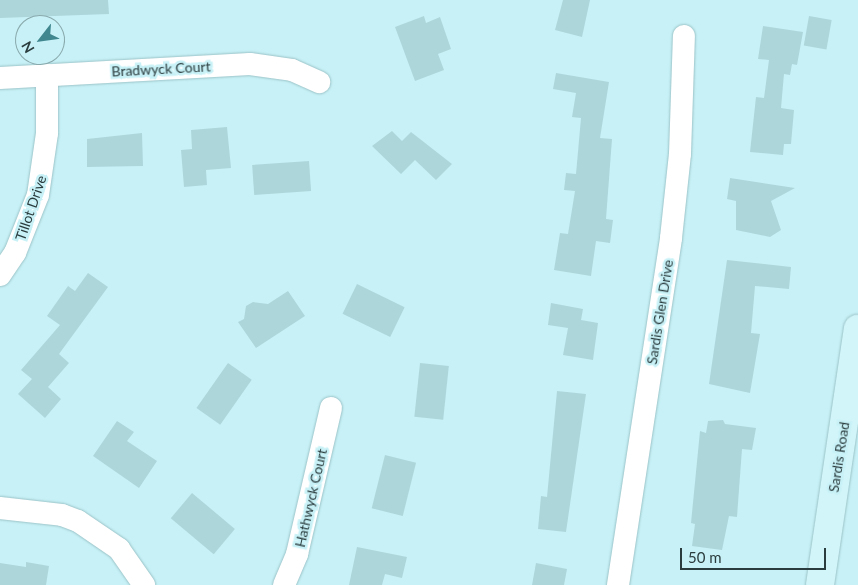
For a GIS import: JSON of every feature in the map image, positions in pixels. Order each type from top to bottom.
[{"type":"main road","name":"Sardis Road","points":[[820,585],[858,329]]},
{"type":"street","name":"Sardis Glen Drive","points":[[618,585],[671,238],[680,154],[684,36]]},
{"type":"street","name":"Bradwyck Court","points":[[0,78],[250,64],[292,70],[319,82]]},
{"type":"street","name":"Tillot Drive","points":[[0,275],[15,252],[38,195],[47,133],[48,75]]},
{"type":"street","name":"Hathwyck Court","points":[[284,585],[297,554],[331,408]]},
{"type":"street","points":[[0,508],[62,515],[78,521],[119,550],[144,585]]},
{"type":"building","points":[[0,0],[108,0],[109,14],[15,15],[15,17],[0,18]]},
{"type":"building","points":[[563,0],[590,0],[582,37],[555,30]]},
{"type":"building","points":[[424,16],[426,23],[440,17],[451,49],[438,54],[444,70],[415,81],[395,27]]},
{"type":"building","points":[[809,16],[832,20],[826,50],[804,46]]},
{"type":"building","points":[[763,26],[803,32],[797,65],[792,64],[790,75],[784,74],[781,108],[794,110],[791,144],[784,144],[783,155],[750,152],[756,97],[764,98],[769,60],[758,59]]},
{"type":"building","points":[[556,73],[609,82],[600,138],[612,139],[606,219],[613,220],[610,243],[596,241],[591,276],[554,270],[560,233],[568,234],[575,191],[564,190],[566,173],[576,174],[581,118],[572,117],[576,93],[553,89]]},
{"type":"building","points":[[227,127],[231,168],[206,170],[207,185],[184,187],[181,150],[192,149],[191,130]]},
{"type":"building","points":[[392,131],[402,141],[411,132],[452,164],[436,180],[415,160],[401,174],[372,146]]},
{"type":"building","points":[[142,133],[143,166],[87,167],[87,139]]},
{"type":"building","points":[[309,161],[311,191],[254,195],[252,165]]},
{"type":"building","points":[[730,178],[795,188],[771,201],[781,230],[770,237],[736,230],[736,201],[727,199]]},
{"type":"building","points":[[727,260],[791,267],[789,289],[755,286],[751,333],[760,334],[750,393],[709,384]]},
{"type":"building","points":[[88,273],[108,287],[59,354],[69,363],[48,387],[61,399],[45,418],[18,394],[32,379],[21,370],[60,325],[47,316],[68,286],[75,291]]},
{"type":"building","points":[[357,284],[405,307],[390,337],[343,314]]},
{"type":"building","points":[[288,291],[305,316],[256,348],[238,322],[244,319],[246,306],[253,302],[268,304]]},
{"type":"building","points":[[551,303],[583,309],[581,320],[598,323],[593,360],[563,355],[568,328],[548,325]]},
{"type":"building","points":[[228,363],[252,380],[220,425],[196,408]]},
{"type":"building","points":[[420,363],[449,366],[443,420],[414,417]]},
{"type":"building","points":[[557,391],[586,394],[566,532],[538,529],[541,496],[547,497]]},
{"type":"building","points":[[723,420],[725,424],[756,428],[752,450],[742,449],[737,517],[729,516],[722,550],[692,546],[695,524],[691,523],[700,431],[706,433],[708,421]]},
{"type":"building","points":[[117,421],[134,432],[127,441],[157,461],[139,488],[93,456]]},
{"type":"building","points":[[385,455],[416,463],[403,516],[372,508]]},
{"type":"building","points":[[192,493],[235,529],[214,554],[171,518]]},
{"type":"building","points":[[357,547],[407,557],[402,578],[385,574],[382,585],[349,585]]},
{"type":"building","points":[[26,562],[49,566],[46,585],[0,585],[0,563],[26,567]]},
{"type":"building","points":[[536,563],[567,569],[564,585],[532,585]]}]
